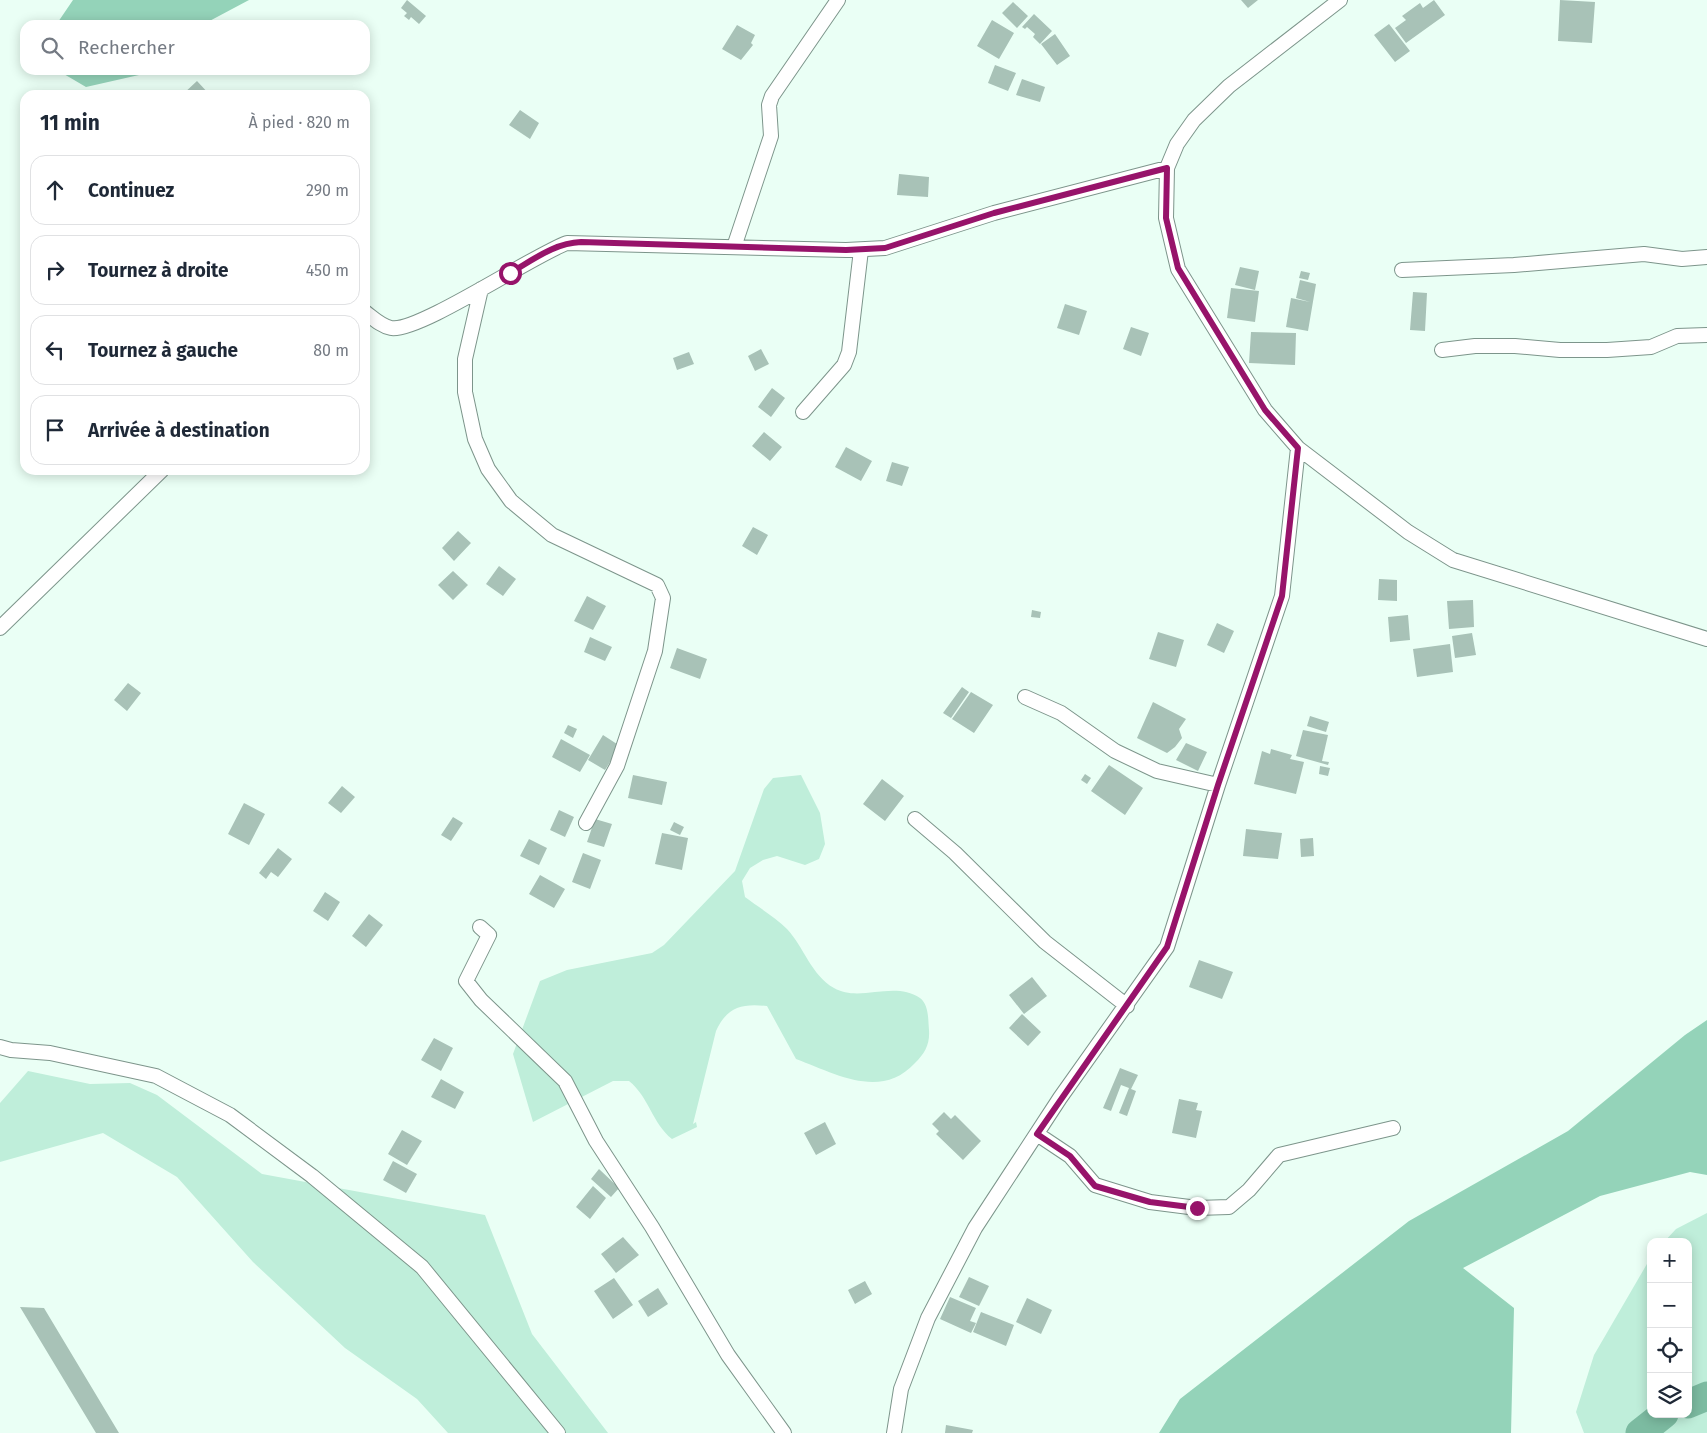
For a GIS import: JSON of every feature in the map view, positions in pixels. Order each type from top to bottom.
[{"type":"street","points":[[734,247],[771,136],[769,105],[772,96],[838,0]]},
{"type":"street","points":[[1340,0],[1222,92],[1194,120],[1176,144],[1167,168],[1166,218],[1178,268],[1265,410],[1298,448],[1408,532],[1453,560],[1707,639]]},
{"type":"street","points":[[370,316],[381,324],[392,328],[409,325],[482,289],[567,242],[861,250],[885,248],[994,213],[1167,168]]},
{"type":"street","points":[[803,412],[844,365],[849,352],[861,250]]},
{"type":"street","points":[[1402,270],[1514,266],[1644,254],[1682,259],[1707,256]]},
{"type":"street","points":[[482,289],[465,359],[465,392],[475,439],[488,469],[511,501],[552,535],[657,585],[663,598],[655,652],[617,766],[586,823]]},
{"type":"street","points":[[1442,350],[1485,346],[1560,350],[1607,350],[1651,347],[1677,336],[1707,335]]},
{"type":"street","points":[[894,1433],[901,1390],[928,1318],[975,1228],[1037,1134],[1167,947],[1218,785],[1282,596],[1298,448]]},
{"type":"street","points":[[0,628],[157,475]]},
{"type":"street","points":[[1025,697],[1061,713],[1115,751],[1157,771],[1218,785]]},
{"type":"street","points":[[915,819],[955,853],[1045,942],[1127,1006]]},
{"type":"street","points":[[480,927],[489,935],[466,981],[481,1000],[565,1080],[596,1141],[652,1228],[728,1355],[784,1433]]},
{"type":"street","points":[[0,1047],[11,1050],[50,1053],[156,1076],[230,1115],[312,1176],[422,1267],[558,1433]]},
{"type":"street","points":[[1037,1134],[1070,1156],[1095,1186],[1150,1202],[1197,1208],[1229,1207],[1249,1190],[1279,1156],[1393,1128]]},
{"type":"green space","points":[[73,0],[249,0],[211,20],[59,20]]},
{"type":"green space","points":[[66,75],[139,75],[86,87]]},
{"type":"green space","points":[[801,775],[820,813],[825,844],[819,859],[805,865],[777,856],[763,860],[750,868],[742,881],[745,897],[787,929],[819,976],[834,988],[844,992],[855,993],[899,991],[910,993],[920,998],[927,1008],[929,1030],[928,1044],[922,1056],[902,1074],[888,1080],[873,1082],[842,1077],[796,1059],[767,1006],[743,1006],[730,1012],[720,1023],[716,1031],[693,1124],[696,1122],[697,1127],[672,1139],[665,1133],[636,1087],[629,1081],[613,1081],[533,1122],[513,1054],[540,981],[567,970],[652,953],[664,945],[735,871],[764,789],[773,778]]},
{"type":"green space","points":[[1707,1020],[1707,1175],[1690,1172],[1600,1196],[1463,1268],[1514,1308],[1511,1433],[1159,1433],[1180,1399],[1409,1221],[1568,1131],[1685,1035]]},
{"type":"green space","points":[[28,1071],[90,1084],[130,1083],[157,1095],[262,1174],[485,1215],[532,1334],[608,1433],[448,1433],[417,1399],[345,1348],[253,1262],[177,1177],[103,1133],[0,1162],[0,1103]]},
{"type":"green space","points":[[1707,1213],[1707,1433],[1584,1433],[1576,1412],[1594,1355],[1647,1264],[1647,1418],[1692,1418],[1692,1238],[1668,1238],[1676,1229]]},
{"type":"building","points":[[407,0],[426,16],[419,24],[411,17],[409,20],[404,16],[407,13],[401,8]]},
{"type":"building","points":[[1241,0],[1258,0],[1248,8]]},
{"type":"building","points":[[1434,0],[1445,15],[1406,43],[1395,28],[1406,20],[1402,16],[1420,3],[1423,8]]},
{"type":"building","points":[[1560,0],[1595,2],[1592,43],[1558,41]]},
{"type":"building","points":[[1013,2],[1028,16],[1017,28],[1002,13]]},
{"type":"building","points":[[1034,14],[1052,31],[1040,44],[1033,37],[1035,34],[1027,27],[1025,29],[1022,27]]},
{"type":"building","points":[[992,20],[1014,33],[999,59],[977,46]]},
{"type":"building","points":[[1389,24],[1410,51],[1395,62],[1374,35]]},
{"type":"building","points":[[737,25],[755,35],[751,43],[753,45],[741,60],[722,49]]},
{"type":"building","points":[[1055,34],[1070,56],[1057,65],[1041,44]]},
{"type":"building","points":[[995,65],[1016,73],[1008,91],[988,83]]},
{"type":"building","points":[[1022,79],[1045,87],[1040,102],[1016,95]]},
{"type":"building","points":[[197,81],[205,90],[187,90]]},
{"type":"building","points":[[520,110],[539,123],[530,139],[509,125]]},
{"type":"building","points":[[899,174],[929,177],[928,197],[897,195]]},
{"type":"building","points":[[1240,267],[1259,271],[1255,290],[1235,285]]},
{"type":"building","points":[[1301,271],[1310,273],[1308,280],[1299,278]]},
{"type":"building","points":[[1300,280],[1316,284],[1308,331],[1286,327],[1291,298],[1310,302],[1296,298]]},
{"type":"building","points":[[1231,288],[1259,291],[1255,322],[1227,318]]},
{"type":"building","points":[[1413,292],[1427,293],[1425,331],[1410,330]]},
{"type":"building","points":[[1065,304],[1087,311],[1079,335],[1057,328]]},
{"type":"building","points":[[1131,327],[1149,333],[1141,356],[1123,349]]},
{"type":"building","points":[[1251,332],[1296,333],[1295,365],[1249,363]]},
{"type":"building","points":[[761,349],[769,364],[755,371],[748,356]]},
{"type":"building","points":[[689,352],[694,364],[677,370],[673,358]]},
{"type":"building","points":[[772,388],[785,398],[771,417],[758,407]]},
{"type":"building","points":[[764,432],[782,447],[770,461],[752,446]]},
{"type":"building","points":[[846,447],[872,461],[861,481],[835,467]]},
{"type":"building","points":[[892,462],[909,467],[902,486],[886,481]]},
{"type":"building","points":[[753,527],[768,535],[757,555],[742,546]]},
{"type":"building","points":[[458,531],[471,543],[454,561],[442,548]]},
{"type":"building","points":[[499,566],[516,579],[503,596],[486,584]]},
{"type":"building","points":[[453,571],[468,585],[453,600],[438,585]]},
{"type":"building","points":[[1379,579],[1397,580],[1397,601],[1378,600]]},
{"type":"building","points":[[587,596],[606,606],[593,630],[574,621]]},
{"type":"building","points":[[1473,600],[1474,627],[1449,629],[1447,601]]},
{"type":"building","points":[[1032,610],[1041,612],[1040,618],[1031,617]]},
{"type":"building","points":[[1408,615],[1410,640],[1390,642],[1388,617]]},
{"type":"building","points":[[1217,623],[1234,631],[1224,653],[1207,645]]},
{"type":"building","points":[[1158,632],[1184,640],[1176,667],[1149,659]]},
{"type":"building","points":[[1472,633],[1476,655],[1455,658],[1452,636]]},
{"type":"building","points":[[590,637],[612,647],[605,661],[584,652]]},
{"type":"building","points":[[1450,644],[1453,672],[1417,677],[1413,649]]},
{"type":"building","points":[[677,648],[707,659],[700,679],[670,668]]},
{"type":"building","points":[[128,683],[141,693],[127,711],[114,700]]},
{"type":"building","points":[[962,687],[969,692],[951,718],[943,713]]},
{"type":"building","points":[[971,692],[993,705],[974,733],[952,719]]},
{"type":"building","points":[[1153,702],[1186,719],[1179,729],[1182,738],[1167,753],[1137,738]]},
{"type":"building","points":[[1310,716],[1329,722],[1326,732],[1307,726]]},
{"type":"building","points":[[568,725],[577,729],[573,738],[564,733]]},
{"type":"building","points":[[1303,730],[1328,735],[1322,761],[1329,762],[1328,765],[1296,756]]},
{"type":"building","points":[[603,735],[620,746],[605,770],[588,760]]},
{"type":"building","points":[[561,739],[590,755],[580,772],[552,757]]},
{"type":"building","points":[[1186,743],[1207,752],[1198,771],[1176,760]]},
{"type":"building","points":[[1271,749],[1292,755],[1290,759],[1304,762],[1296,794],[1254,784],[1262,751],[1270,754]]},
{"type":"building","points":[[1109,765],[1143,788],[1125,815],[1091,791]]},
{"type":"building","points":[[1320,766],[1330,768],[1328,776],[1319,774]]},
{"type":"building","points":[[1085,774],[1091,778],[1087,784],[1081,780]]},
{"type":"building","points":[[633,775],[667,782],[662,805],[628,798]]},
{"type":"building","points":[[882,779],[904,796],[885,821],[863,804]]},
{"type":"building","points":[[342,786],[355,797],[341,813],[328,803]]},
{"type":"building","points":[[244,803],[265,814],[249,845],[228,834]]},
{"type":"building","points":[[559,810],[574,817],[565,837],[550,830]]},
{"type":"building","points":[[453,817],[463,823],[451,841],[441,835]]},
{"type":"building","points":[[595,819],[612,824],[604,847],[587,842]]},
{"type":"building","points":[[674,822],[684,827],[680,835],[670,830]]},
{"type":"building","points":[[1246,829],[1282,833],[1278,859],[1243,856]]},
{"type":"building","points":[[662,833],[688,838],[682,870],[655,864]]},
{"type":"building","points":[[1313,838],[1314,856],[1301,857],[1300,839]]},
{"type":"building","points":[[529,839],[547,848],[539,865],[520,856]]},
{"type":"building","points":[[278,848],[292,859],[278,877],[271,872],[266,879],[259,873]]},
{"type":"building","points":[[583,853],[601,860],[590,889],[572,882]]},
{"type":"building","points":[[540,875],[565,889],[554,908],[529,894]]},
{"type":"building","points":[[325,892],[340,902],[328,921],[313,911]]},
{"type":"building","points":[[369,914],[383,925],[366,947],[352,936]]},
{"type":"building","points":[[1199,960],[1233,972],[1222,999],[1189,987]]},
{"type":"building","points":[[1032,977],[1047,996],[1024,1014],[1009,995]]},
{"type":"building","points":[[1022,1014],[1041,1032],[1028,1046],[1009,1028]]},
{"type":"building","points":[[434,1038],[453,1048],[441,1071],[421,1060]]},
{"type":"building","points":[[1120,1068],[1138,1075],[1131,1089],[1136,1091],[1127,1116],[1119,1113],[1129,1088],[1121,1085],[1111,1111],[1103,1108]]},
{"type":"building","points":[[441,1079],[464,1092],[455,1109],[431,1097]]},
{"type":"building","points":[[1179,1099],[1198,1103],[1196,1110],[1202,1111],[1196,1138],[1172,1133]]},
{"type":"building","points":[[944,1112],[951,1119],[955,1115],[981,1141],[963,1160],[936,1134],[939,1131],[932,1124]]},
{"type":"building","points":[[825,1122],[836,1144],[816,1155],[804,1133]]},
{"type":"building","points":[[402,1130],[422,1141],[407,1165],[388,1154]]},
{"type":"building","points":[[393,1161],[417,1174],[406,1193],[383,1180]]},
{"type":"building","points":[[599,1169],[619,1188],[611,1197],[591,1179]]},
{"type":"building","points":[[593,1186],[606,1198],[590,1219],[576,1207]]},
{"type":"building","points":[[623,1237],[639,1255],[616,1273],[601,1254]]},
{"type":"building","points":[[969,1277],[989,1286],[979,1306],[959,1297]]},
{"type":"building","points":[[614,1278],[633,1305],[613,1319],[594,1291]]},
{"type":"building","points":[[865,1281],[872,1294],[855,1304],[848,1290]]},
{"type":"building","points":[[658,1288],[668,1304],[648,1317],[638,1301]]},
{"type":"building","points":[[950,1297],[976,1308],[970,1321],[976,1323],[971,1333],[940,1319]]},
{"type":"building","points":[[1027,1298],[1052,1310],[1041,1334],[1016,1322]]},
{"type":"building","points":[[20,1307],[44,1308],[119,1433],[96,1433]]},
{"type":"building","points":[[981,1312],[1014,1325],[1006,1346],[973,1332]]},
{"type":"building","points":[[946,1425],[973,1430],[972,1433],[945,1433]]},
{"type":"waterway","points":[[1692,1402],[1707,1396]]},
{"type":"waterway","points":[[1640,1433],[1659,1418]]},
{"type":"route","points":[[510,273],[567,242],[846,250],[885,248],[994,213],[1167,168],[1166,218],[1178,268],[1265,410],[1298,448],[1282,596],[1218,785],[1184,898],[1167,947],[1147,978],[1060,1098],[1037,1134],[1070,1156],[1095,1186],[1150,1202],[1197,1208]]}]
